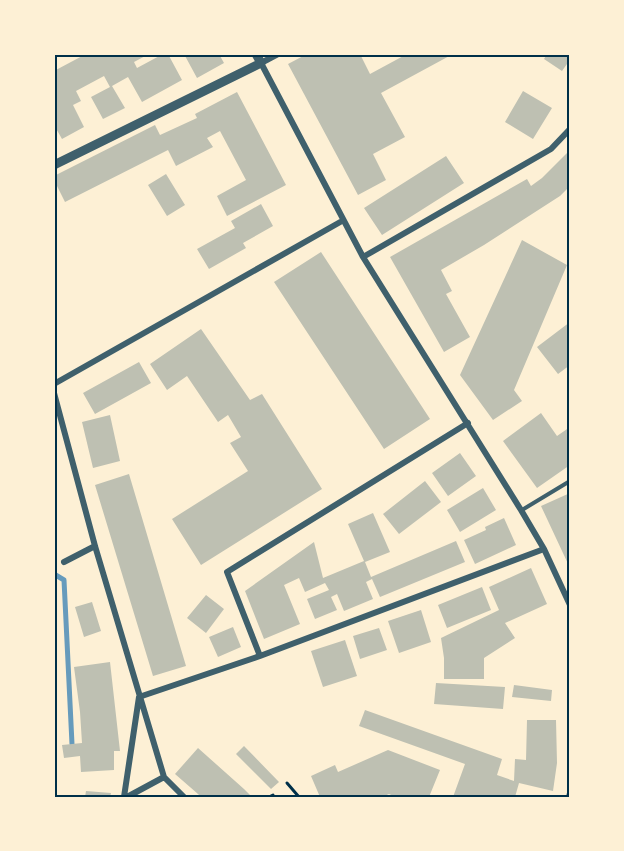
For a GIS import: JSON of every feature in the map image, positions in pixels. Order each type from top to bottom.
[{"type":"street","points":[[54,165],[258,58],[278,54]]},
{"type":"street","points":[[258,58],[363,257],[521,510],[544,549],[570,605]]},
{"type":"street","points":[[363,257],[551,149],[570,129]]},
{"type":"street","points":[[54,384],[342,220]]},
{"type":"street","points":[[54,393],[95,546],[164,777],[184,797]]},
{"type":"street","points":[[260,656],[227,572],[468,423]]},
{"type":"street","points":[[64,562],[95,546]]},
{"type":"street","points":[[139,697],[260,656],[544,549]]},
{"type":"street","points":[[125,797],[139,697]]},
{"type":"street","points":[[125,797],[164,777]]},
{"type":"lane","points":[[521,510],[570,481]]},
{"type":"path","points":[[287,783],[299,797]]},
{"type":"building","points":[[86,54],[149,54],[134,62],[137,68],[163,54],[168,54],[182,80],[142,102],[128,77],[112,86],[125,108],[103,119],[91,97],[110,87],[104,76],[76,91],[81,101],[73,105],[84,127],[62,139],[54,125],[54,71]]},
{"type":"building","points":[[184,54],[219,54],[224,63],[197,78]]},
{"type":"building","points":[[307,54],[360,54],[370,74],[407,54],[453,54],[381,93],[405,137],[373,154],[386,180],[358,195],[288,64]]},
{"type":"building","points":[[547,54],[570,54],[570,66],[567,64],[562,71],[544,59]]},
{"type":"building","points":[[523,91],[552,108],[533,139],[505,122]]},
{"type":"building","points":[[237,92],[286,185],[227,216],[217,196],[246,180],[220,131],[207,138],[213,147],[176,166],[168,150],[65,202],[54,176],[155,125],[160,135],[197,118],[195,114]]},
{"type":"building","points":[[568,152],[570,154],[570,186],[560,196],[441,270],[452,291],[446,294],[470,337],[444,352],[390,257],[527,179],[531,186]]},
{"type":"building","points":[[446,156],[464,183],[382,235],[364,208]]},
{"type":"building","points":[[166,174],[185,205],[167,216],[148,185]]},
{"type":"building","points":[[261,204],[273,226],[243,243],[246,248],[209,269],[197,249],[235,228],[231,221]]},
{"type":"building","points":[[522,240],[567,265],[514,390],[522,401],[493,420],[460,375]]},
{"type":"building","points":[[321,252],[430,419],[384,449],[274,282]]},
{"type":"building","points":[[570,322],[570,365],[558,374],[537,347]]},
{"type":"building","points":[[201,329],[250,400],[262,394],[322,489],[201,565],[172,519],[248,471],[230,443],[241,437],[228,415],[218,422],[187,376],[167,390],[150,364]]},
{"type":"building","points":[[139,362],[151,383],[95,414],[83,393]]},
{"type":"building","points":[[541,413],[557,436],[570,427],[570,465],[537,488],[503,441]]},
{"type":"building","points":[[110,415],[120,461],[93,468],[82,422]]},
{"type":"building","points":[[460,453],[476,476],[448,496],[432,473]]},
{"type":"building","points":[[129,474],[186,666],[153,676],[95,485]]},
{"type":"building","points":[[425,481],[441,502],[399,534],[383,514]]},
{"type":"building","points":[[483,488],[496,510],[460,532],[447,510]]},
{"type":"building","points":[[570,493],[570,568],[541,506]]},
{"type":"building","points":[[373,513],[390,552],[365,562],[371,577],[456,541],[465,562],[380,597],[372,579],[366,582],[373,599],[344,611],[337,594],[331,597],[337,610],[315,619],[307,599],[329,590],[325,583],[305,592],[299,578],[284,585],[300,624],[264,639],[245,591],[314,542],[323,578],[364,561],[348,524]]},
{"type":"building","points":[[504,518],[516,545],[475,564],[464,540],[486,530],[485,527]]},
{"type":"building","points":[[531,568],[547,604],[505,623],[515,638],[484,658],[484,679],[444,679],[441,638],[499,610],[489,587]]},
{"type":"building","points":[[482,587],[491,610],[447,628],[438,605]]},
{"type":"building","points":[[206,595],[224,609],[206,633],[187,618]]},
{"type":"building","points":[[92,602],[101,631],[84,637],[75,607]]},
{"type":"building","points":[[421,610],[431,642],[399,653],[388,621]]},
{"type":"building","points":[[233,627],[241,647],[218,657],[209,637]]},
{"type":"building","points":[[379,628],[387,650],[360,659],[353,636]]},
{"type":"building","points":[[345,640],[357,676],[323,687],[311,651]]},
{"type":"building","points":[[110,662],[120,751],[114,751],[114,770],[81,772],[80,756],[64,758],[62,745],[82,743],[74,667]]},
{"type":"building","points":[[436,683],[505,687],[503,709],[434,704]]},
{"type":"building","points":[[514,685],[552,690],[551,701],[512,697]]},
{"type":"building","points":[[365,710],[502,759],[497,775],[514,781],[515,759],[526,760],[527,720],[556,720],[557,763],[553,791],[519,783],[515,797],[453,797],[465,764],[359,726]]},
{"type":"building","points":[[244,746],[279,782],[271,789],[236,754]]},
{"type":"building","points":[[198,748],[252,797],[201,797],[175,774]]},
{"type":"building","points":[[388,750],[440,770],[429,797],[396,797],[389,794],[382,797],[320,797],[311,776],[335,765],[338,772]]},
{"type":"building","points":[[86,791],[111,793],[110,797],[85,797]]},
{"type":"waterway","points":[[54,574],[64,580],[72,744]]}]
